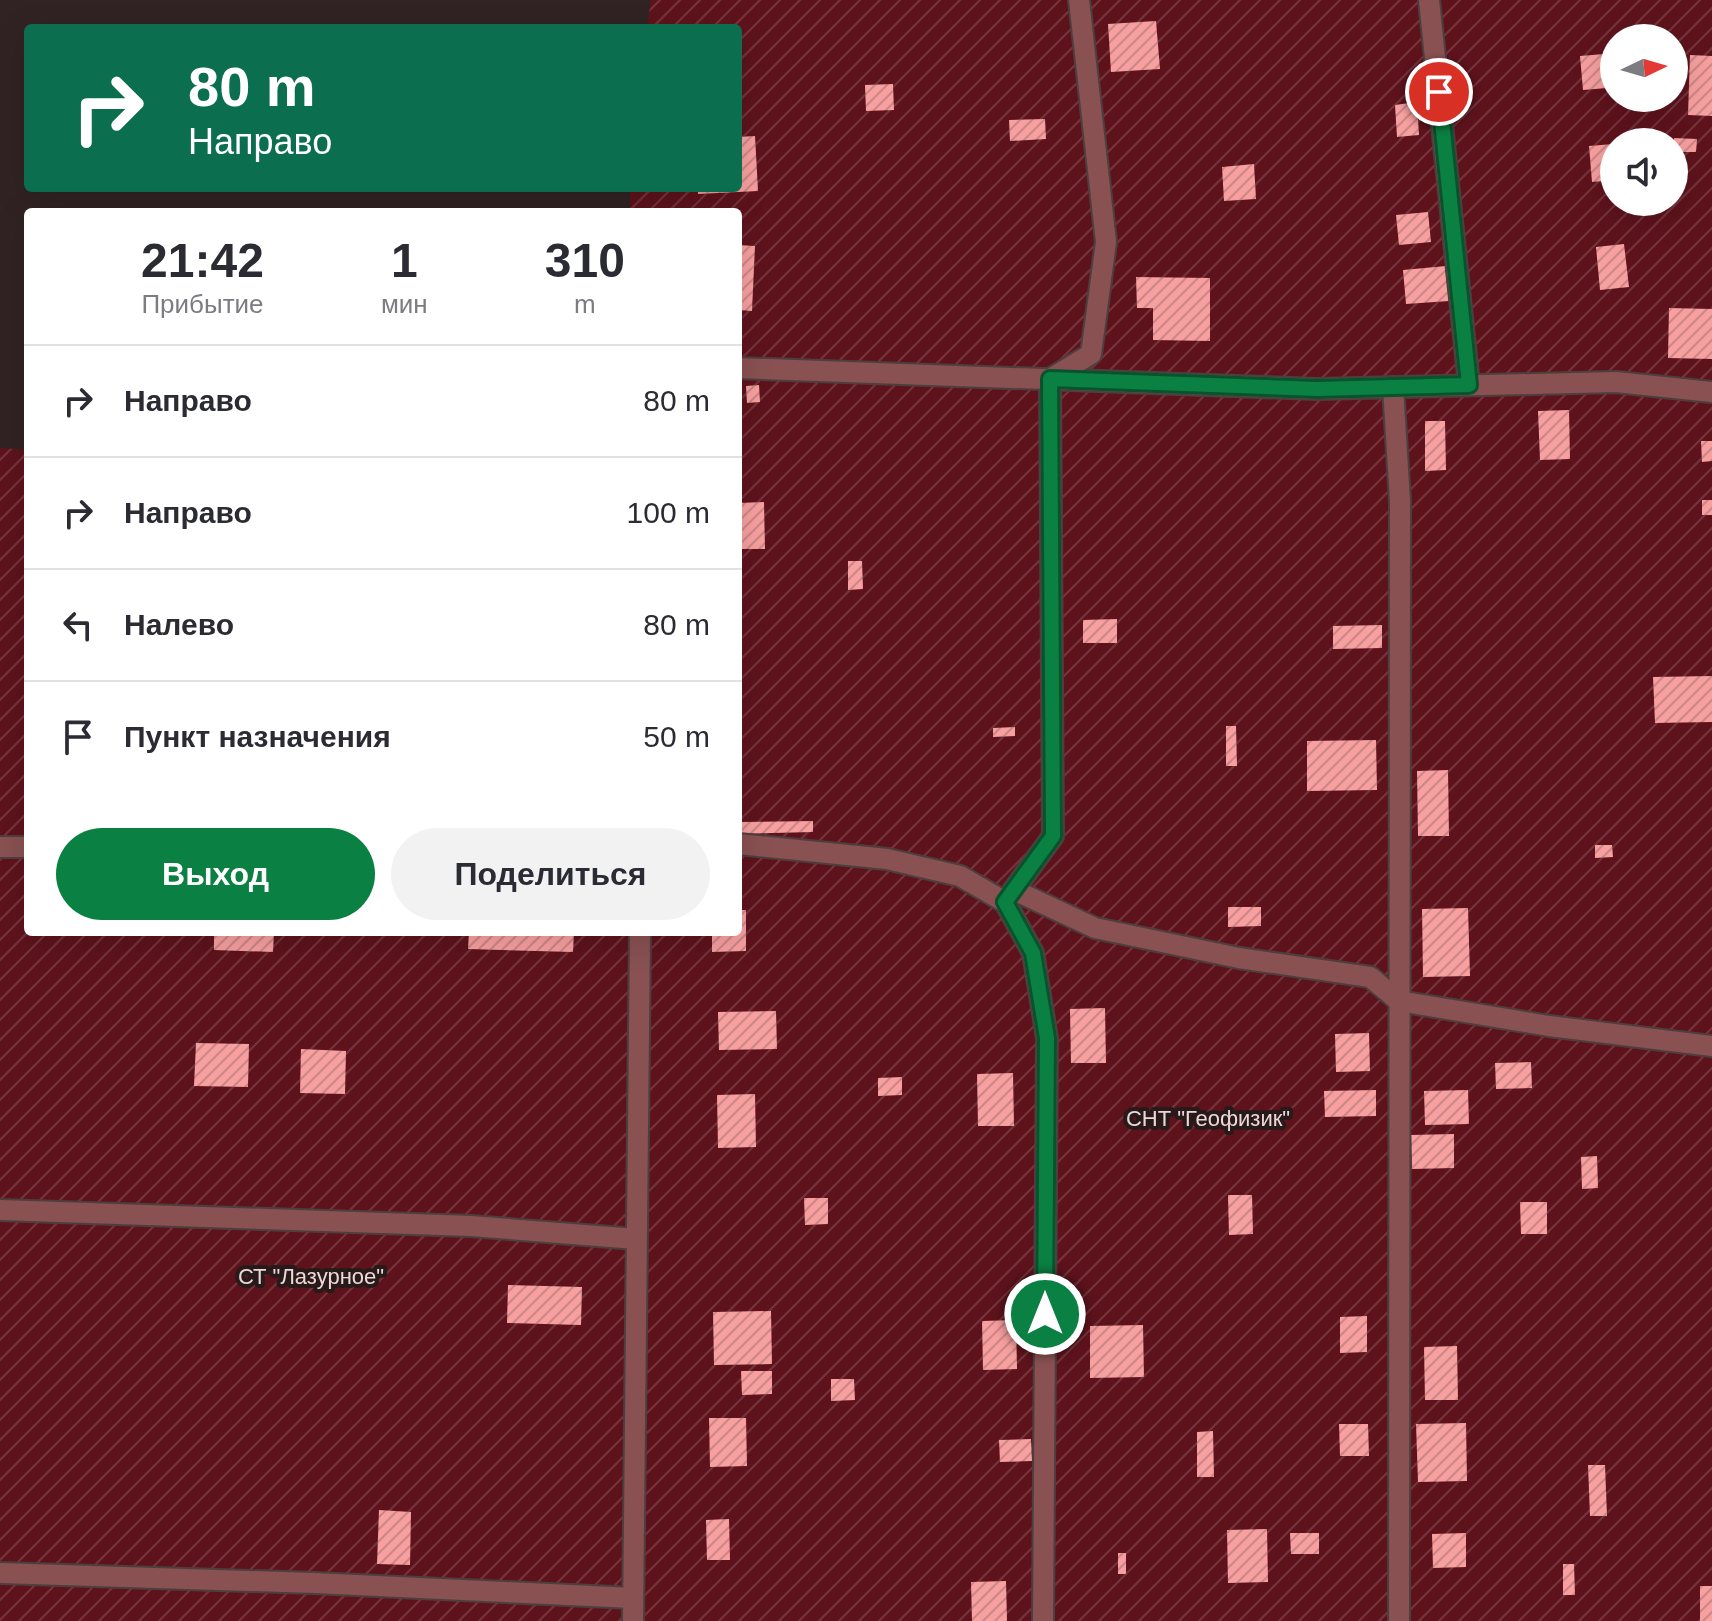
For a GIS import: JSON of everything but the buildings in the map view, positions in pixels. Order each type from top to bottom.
[{"type":"street","points":[[1050,379],[1091,354],[1106,242],[1079,0]]},
{"type":"street","points":[[1429,0],[1469,385]]},
{"type":"street","points":[[742,368],[1317,389],[1616,382],[1712,392]]},
{"type":"street","points":[[1010,896],[1053,836],[1050,379]]},
{"type":"street","points":[[1393,387],[1400,501],[1399,1621]]},
{"type":"street","points":[[742,844],[887,859],[960,876],[1095,928],[1239,958],[1370,977],[1399,1001],[1549,1026],[1712,1046]]},
{"type":"street","points":[[0,847],[24,847]]},
{"type":"street","points":[[1010,896],[1033,953],[1047,1038],[1043,1621]]},
{"type":"street","points":[[633,1621],[640,936]]},
{"type":"street","points":[[0,1210],[471,1226],[636,1239]]},
{"type":"street","points":[[0,1573],[633,1598]]},
{"type":"green space","name":"СНТ \"Геофизик\"","points":[[651,0],[1712,0],[1712,1621],[0,1621],[0,448],[24,450],[24,936],[742,936],[742,208],[630,208],[630,192],[742,192],[742,24],[648,24]]},
{"type":"route","points":[[1045,1314],[1047,1038],[1033,953],[1005,902],[1053,836],[1050,379],[1317,389],[1469,385],[1439,92]]},
{"type":"park label","name":"СТ \"Лазурное\"","points":[[311,1276]]}]
